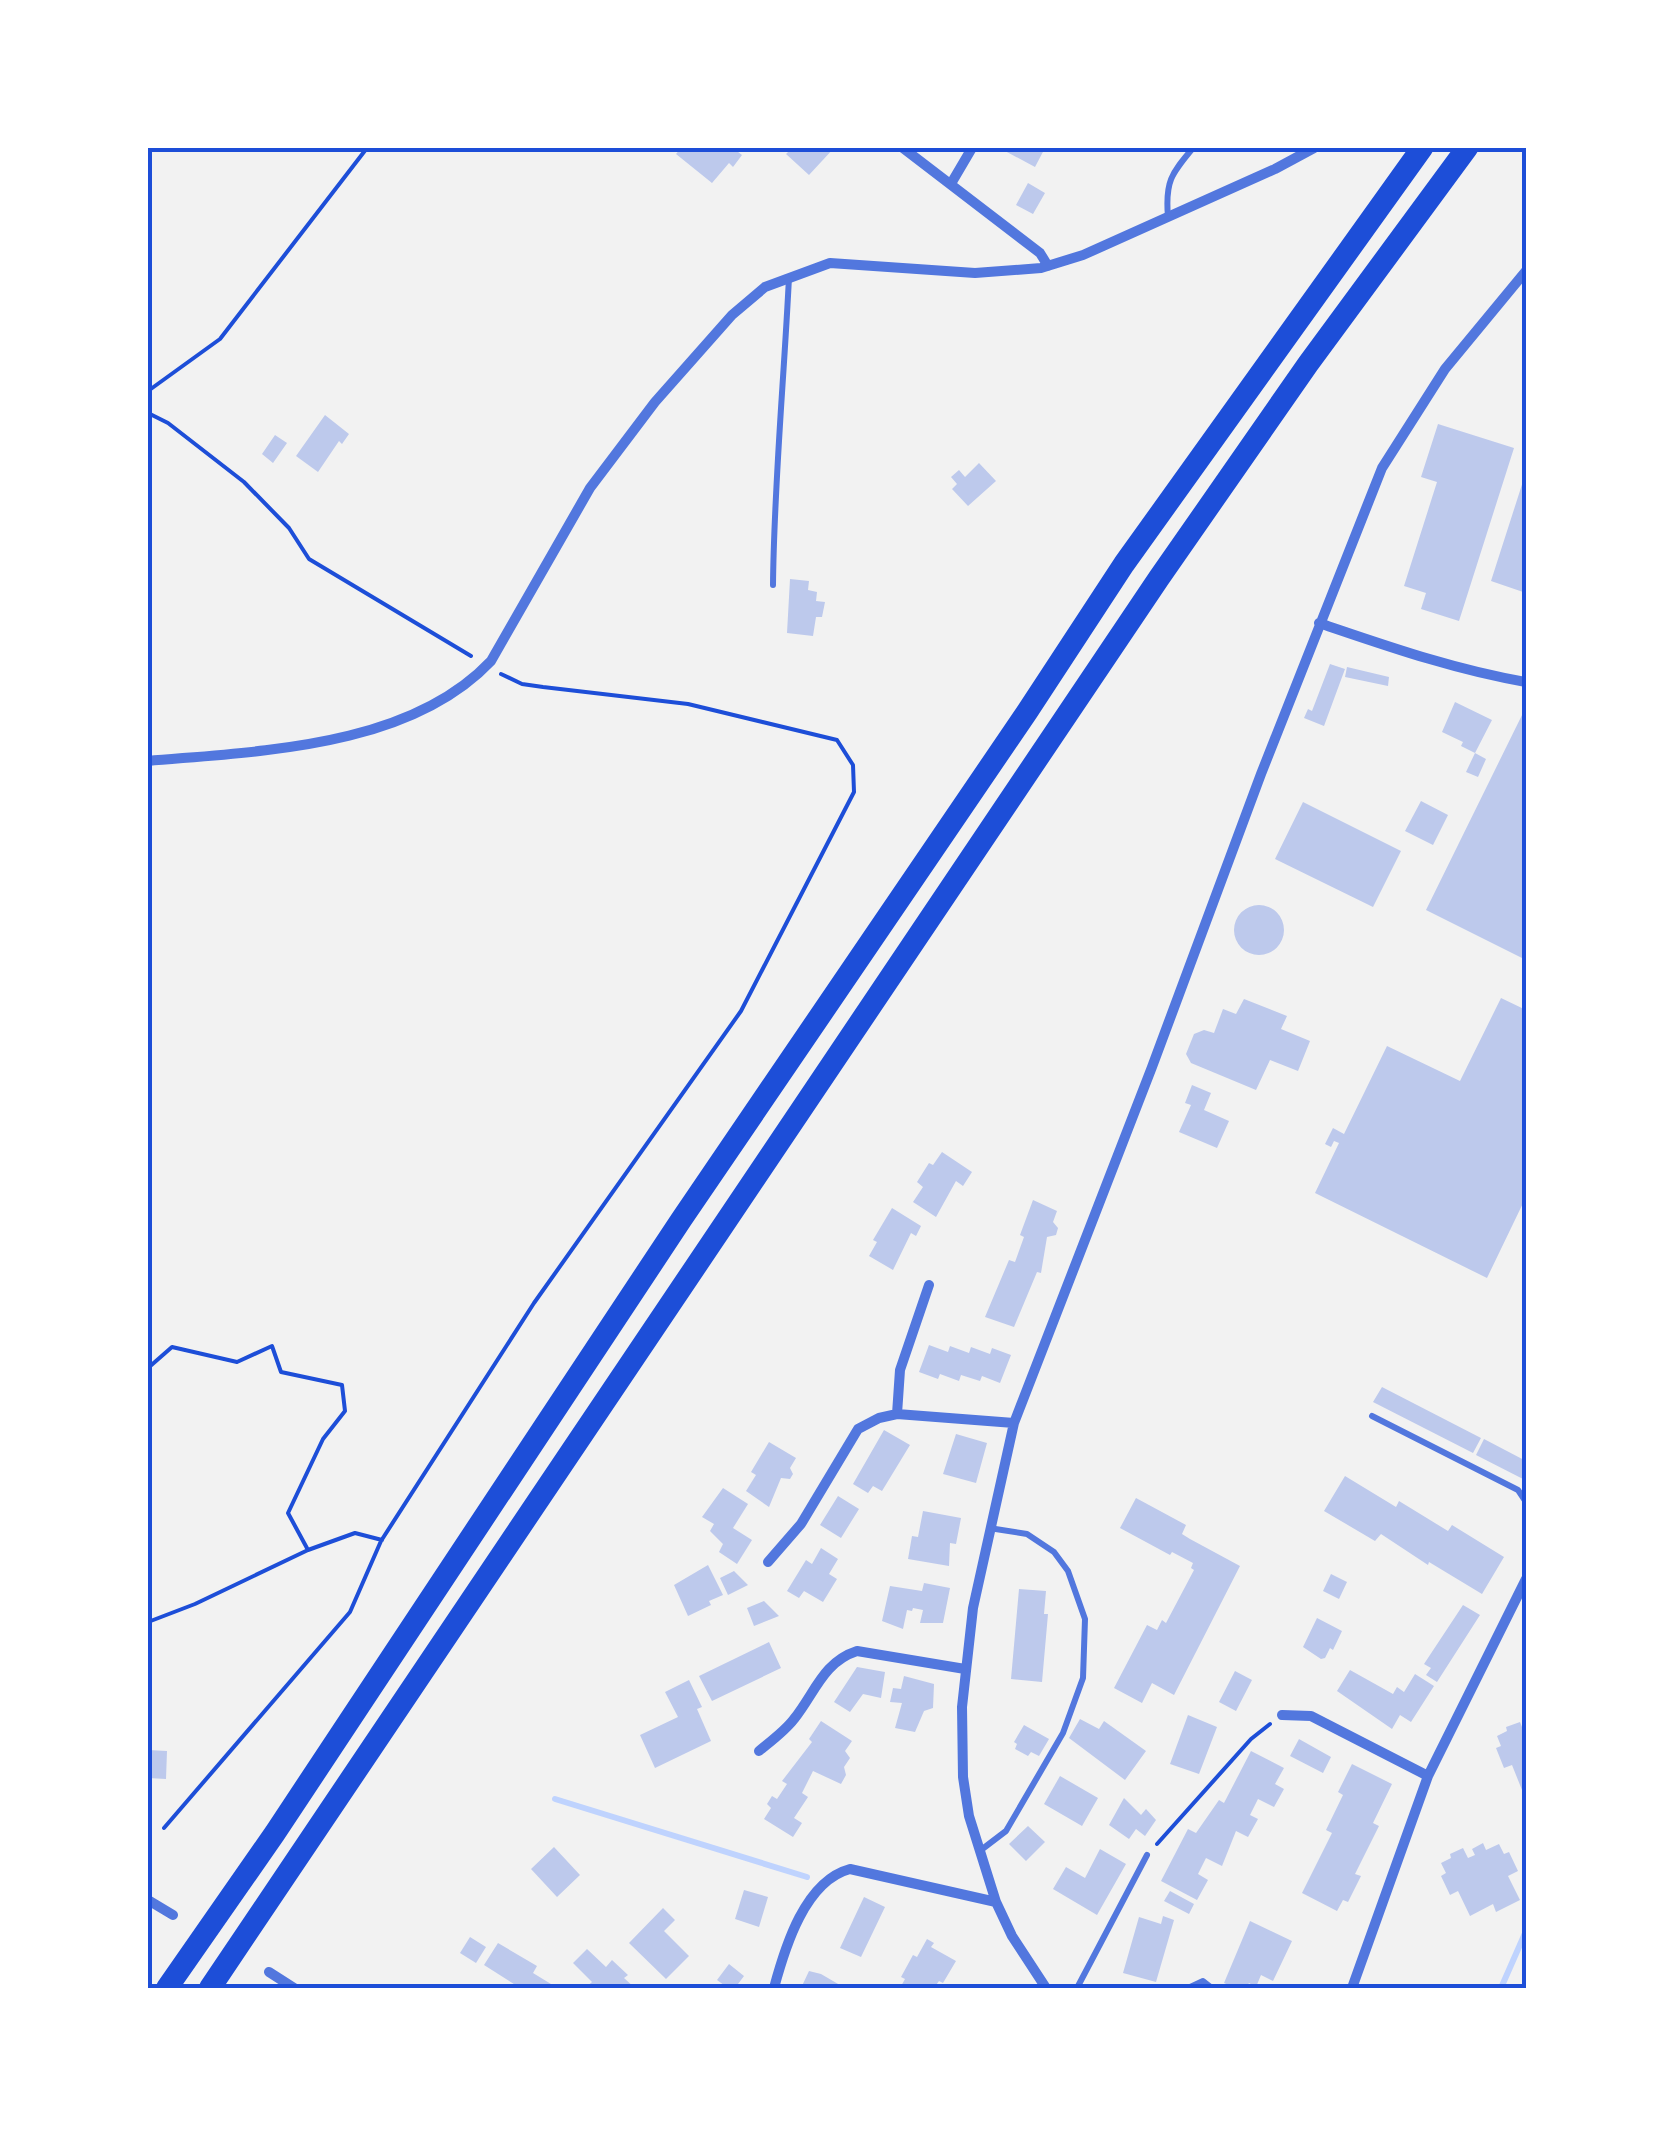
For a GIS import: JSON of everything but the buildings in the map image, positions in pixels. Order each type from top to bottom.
[{"type":"highway","points":[[167,1988],[275,1833],[660,1252],[1124,564],[1422,148]]},
{"type":"highway","points":[[210,1988],[1159,578],[1308,364],[1467,148]]},
{"type":"street","points":[[903,148],[1040,253],[1048,266]]},
{"type":"street","points":[[952,182],[972,148]]},
{"type":"street","points":[[148,762],[253,751],[384,728],[440,703],[486,666],[590,488],[654,402],[732,315],[765,286],[830,263],[975,274],[1048,266],[1083,255],[1314,148]]},
{"type":"street","points":[[1046,1988],[1012,1936],[996,1902],[969,1816],[963,1777],[965,1669],[989,1528],[1014,1423],[1319,623],[1382,468],[1445,369],[1526,271]]},
{"type":"street","points":[[1319,623],[1411,654],[1526,682]]},
{"type":"street","points":[[897,1414],[900,1370],[929,1285]]},
{"type":"street","points":[[768,1562],[801,1524],[858,1429],[897,1414],[1014,1423]]},
{"type":"street","points":[[1352,1988],[1428,1776],[1526,1579]]},
{"type":"street","points":[[759,1751],[793,1721],[830,1665],[848,1654],[857,1651],[965,1669]]},
{"type":"street","points":[[1282,1715],[1311,1716],[1428,1776]]},
{"type":"street","points":[[774,1988],[791,1938],[816,1890],[834,1874],[850,1869],[996,1902]]},
{"type":"street","points":[[148,1900],[173,1914]]},
{"type":"street","points":[[268,1972],[294,1988]]},
{"type":"lane","points":[[1168,217],[1166,189],[1174,171],[1193,148]]},
{"type":"lane","points":[[772,586],[789,276]]},
{"type":"lane","points":[[1372,1416],[1518,1490],[1526,1502]]},
{"type":"lane","points":[[980,1850],[1006,1831],[1063,1734],[1083,1678],[1085,1619],[1068,1572],[1054,1552],[1026,1534],[989,1528]]},
{"type":"lane","points":[[1077,1988],[1147,1855]]},
{"type":"lane","points":[[1188,1988],[1202,1981],[1212,1988]]},
{"type":"path","points":[[148,390],[220,338],[367,148]]},
{"type":"path","points":[[148,413],[168,423],[244,482],[289,528],[310,559],[486,666],[522,684],[688,704],[837,740],[852,765],[854,792],[741,1011],[524,1319],[381,1541],[350,1612],[164,1828]]},
{"type":"path","points":[[148,1368],[172,1347],[238,1362],[272,1346],[281,1372],[342,1384],[346,1411],[323,1440],[288,1513],[308,1550]]},
{"type":"path","points":[[148,1622],[354,1533],[382,1540]]},
{"type":"path","points":[[1147,1855],[1251,1739],[1282,1715]]},
{"type":"waterway","points":[[555,1799],[807,1877]]},
{"type":"waterway","points":[[1501,1988],[1526,1931]]}]
